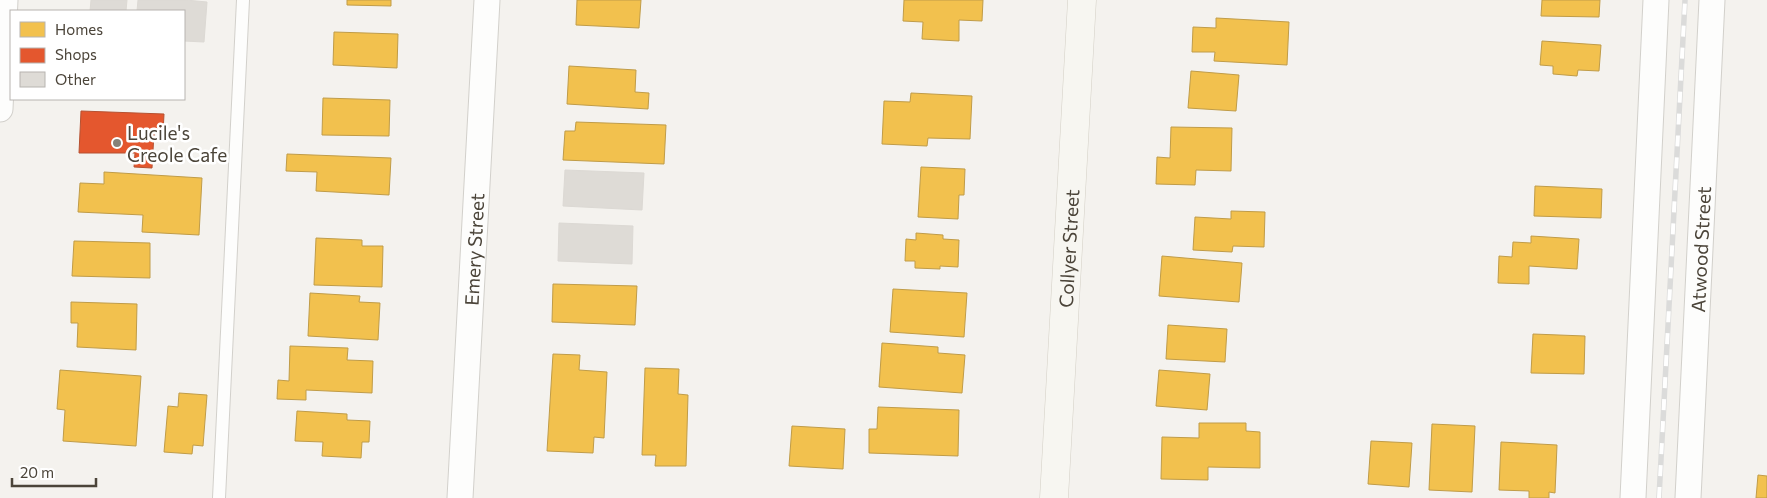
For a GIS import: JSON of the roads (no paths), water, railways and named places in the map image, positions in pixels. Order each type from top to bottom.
[{"type":"street","points":[[0,109],[6,0]]},
{"type":"street","name":"Emery Street","points":[[460,498],[487,0]]},
{"type":"street","name":"Collyer Street","points":[[1054,498],[1082,0]]},
{"type":"street","points":[[1633,498],[1656,0]]},
{"type":"street","name":"Atwood Street","points":[[1688,498],[1712,0]]},
{"type":"lane","points":[[219,498],[243,0]]},
{"type":"railway","points":[[1659,498],[1685,0]]},
{"type":"place","name":"Lucile's Creole Cafe","points":[[117,143]]}]
